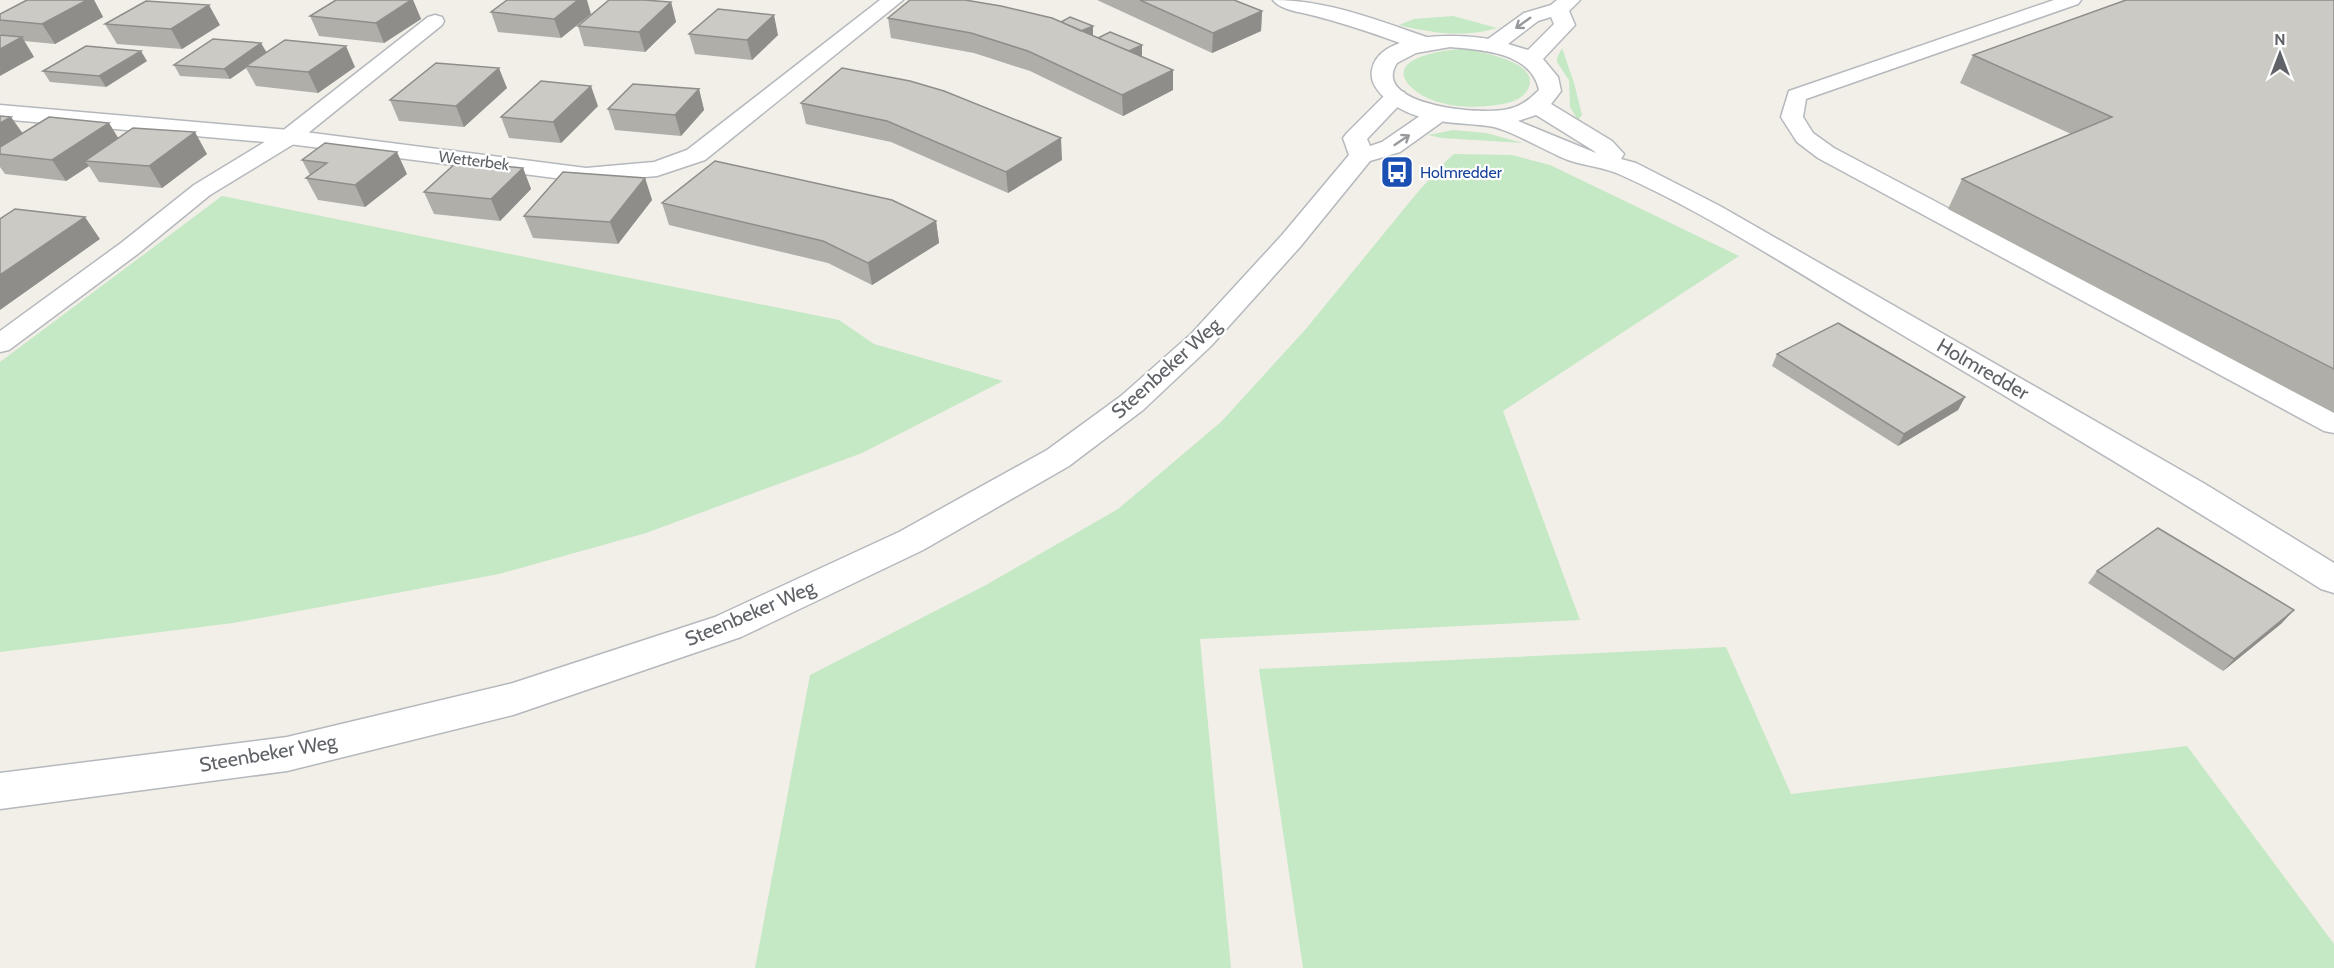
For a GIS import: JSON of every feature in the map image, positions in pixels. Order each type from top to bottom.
[{"type":"street","name":"Wetterbek","points":[[0,112],[289,137],[586,175],[657,170],[696,155],[893,0]]},
{"type":"street","points":[[1291,3],[1350,18],[1424,44]]},
{"type":"street","points":[[1291,3],[1329,27],[1391,57]]},
{"type":"street","points":[[1492,46],[1531,18],[1564,4],[1565,25],[1530,60]]},
{"type":"street","points":[[1457,42],[1492,46],[1530,60],[1546,75],[1550,83],[1550,91],[1538,106],[1519,114],[1494,118],[1475,119],[1438,114],[1415,107],[1396,97],[1384,83],[1383,69],[1391,57],[1406,49],[1424,44],[1457,42]]},
{"type":"street","points":[[1396,97],[1355,138],[1361,156],[1391,147],[1438,114]]},
{"type":"street","name":"Holmredder","points":[[1538,106],[1603,146],[1627,168]]},
{"type":"street","name":"Holmredder","points":[[1494,118],[1577,155],[1627,168],[1771,244],[2193,492],[2334,580]]},
{"type":"street","name":"Steenbeker Weg","points":[[0,790],[287,754],[513,699],[728,627],[900,546],[1058,458],[1132,403],[1201,340],[1291,241],[1361,156]]},
{"type":"lane","points":[[2072,0],[1796,95],[1792,117],[1805,137],[1826,153],[2334,424]]},
{"type":"lane","points":[[0,344],[130,248],[202,190],[289,137],[435,21]]},
{"type":"green space","points":[[1453,16],[1497,28],[1461,34],[1399,25],[1414,19]]},
{"type":"green space","points":[[1562,48],[1582,115],[1578,120],[1570,107],[1569,80],[1557,62]]},
{"type":"green space","points":[[1461,49],[1506,59],[1526,71],[1530,79],[1526,93],[1514,101],[1500,104],[1475,107],[1452,105],[1421,94],[1412,88],[1405,78],[1404,69],[1419,58],[1442,51]]},
{"type":"green space","points":[[1453,130],[1486,133],[1523,143],[1442,138],[1428,135]]},
{"type":"green space","points":[[1454,154],[1512,155],[1550,165],[1739,256],[1503,411],[1580,620],[1200,639],[1231,968],[755,968],[810,675],[986,585],[1118,509],[1221,422],[1305,330],[1417,193]]},
{"type":"green space","points":[[222,196],[839,320],[874,344],[1003,381],[862,453],[646,533],[499,574],[233,623],[0,652],[0,362]]},
{"type":"green space","points":[[1726,647],[1791,794],[2187,746],[2334,944],[2334,968],[1303,968],[1259,669]]},
{"type":"building","points":[[27,0],[87,0],[42,24],[0,20],[0,14]]},
{"type":"building","points":[[336,0],[411,0],[376,23],[310,16]]},
{"type":"building","points":[[507,0],[578,0],[554,19],[491,12]]},
{"type":"building","points":[[609,0],[671,2],[639,32],[578,26]]},
{"type":"building","points":[[910,0],[965,0],[1052,18],[1173,70],[1122,95],[1028,51],[971,33],[888,18]]},
{"type":"building","points":[[1140,0],[1234,0],[1262,11],[1213,33]]},
{"type":"building","points":[[2126,0],[2334,0],[2334,369],[1962,179],[2112,117],[1973,55]]},
{"type":"building","points":[[146,1],[209,5],[171,29],[105,24]]},
{"type":"building","points":[[718,9],[774,15],[747,40],[689,34]]},
{"type":"building","points":[[1070,17],[1093,26],[1081,31],[1061,22]]},
{"type":"building","points":[[1110,32],[1142,45],[1129,51],[1098,38]]},
{"type":"building","points":[[0,35],[22,37],[0,49]]},
{"type":"building","points":[[213,39],[261,43],[224,69],[174,65]]},
{"type":"building","points":[[285,40],[346,46],[308,72],[246,66]]},
{"type":"building","points":[[86,46],[141,51],[99,76],[43,71]]},
{"type":"building","points":[[436,63],[499,68],[456,106],[390,100]]},
{"type":"building","points":[[842,68],[910,81],[944,91],[1061,138],[1006,172],[887,121],[801,103]]},
{"type":"building","points":[[541,81],[591,86],[553,122],[501,117]]},
{"type":"building","points":[[633,84],[699,89],[675,115],[608,109]]},
{"type":"building","points":[[0,116],[11,117],[0,123]]},
{"type":"building","points":[[49,117],[109,123],[52,160],[0,154],[0,147]]},
{"type":"building","points":[[133,128],[195,132],[149,166],[85,161]]},
{"type":"building","points":[[325,143],[397,152],[355,185],[306,178],[327,163],[302,160]]},
{"type":"building","points":[[458,161],[523,168],[491,199],[424,192]]},
{"type":"building","points":[[715,161],[892,200],[936,221],[868,263],[823,241],[662,203]]},
{"type":"building","points":[[563,172],[645,178],[610,222],[524,216]]},
{"type":"building","points":[[15,209],[85,217],[0,275],[0,219]]},
{"type":"building","points":[[1838,323],[1965,397],[1904,434],[1777,354]]},
{"type":"building","points":[[2158,528],[2294,610],[2234,659],[2097,571]]},
{"type":"place","name":"Holmredder","points":[[1397,172]]}]
